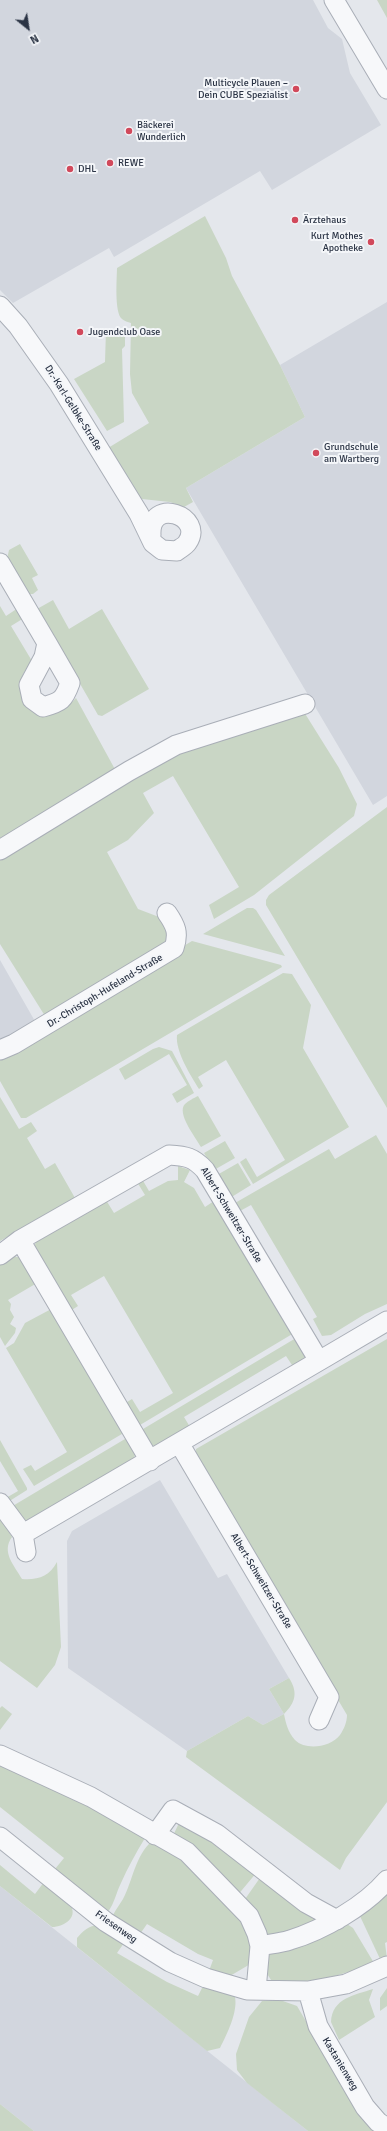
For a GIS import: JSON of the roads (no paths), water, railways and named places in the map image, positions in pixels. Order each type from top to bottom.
[{"type":"street","points":[[334,0],[387,89]]},
{"type":"street","name":"Dr.-Karl-Gelbke-Straße","points":[[0,306],[18,326],[59,384],[139,514],[150,535]]},
{"type":"street","points":[[139,514],[175,512],[186,520],[190,530],[187,543],[177,551],[162,550],[153,543],[150,535],[154,520],[163,513]]},
{"type":"street","points":[[0,563],[47,643]]},
{"type":"street","points":[[0,850],[129,771],[176,745],[304,704]]},
{"type":"street","name":"Dr.-Christoph-Hufeland-Straße","points":[[0,1050],[14,1044],[174,948],[178,936],[176,925],[167,913]]},
{"type":"street","name":"Albert-Schweitzer-Straße","points":[[0,1254],[20,1240],[169,1155],[196,1159],[205,1170],[319,1361]]},
{"type":"street","points":[[20,1240],[150,1461]]},
{"type":"street","points":[[0,1504],[25,1543],[179,1443],[387,1321]]},
{"type":"street","name":"Albert-Schweitzer-Straße","points":[[179,1443],[329,1697],[319,1720]]},
{"type":"street","points":[[0,1755],[91,1797],[187,1852],[249,1916],[257,1934],[260,1946],[252,1990]]},
{"type":"street","points":[[155,1835],[173,1810],[217,1834],[306,1903],[337,1920]]},
{"type":"street","name":"Friesenweg","points":[[0,1837],[106,1922],[170,1962],[206,1978],[252,1990],[308,1991],[346,1984],[387,1966]]},
{"type":"street","points":[[260,1946],[290,1940],[337,1920],[363,1901],[387,1880]]},
{"type":"street","name":"Kastanienweg","points":[[308,1991],[318,2026],[365,2107],[378,2122],[387,2128]]},
{"type":"place","name":"Multicycle Plauen – Dein CUBE Spezialist","points":[[296,89]]},
{"type":"place","name":"Bäckerei Wunderlich","points":[[129,131]]},
{"type":"place","name":"REWE","points":[[110,163]]},
{"type":"place","name":"DHL","points":[[70,169]]},
{"type":"place","name":"Ärztehaus","points":[[295,220]]},
{"type":"place","name":"Kurt Mothes Apotheke","points":[[371,242]]},
{"type":"place","name":"Jugendclub Oase","points":[[80,332]]},
{"type":"place","name":"Grundschule am Wartberg","points":[[316,453]]}]
